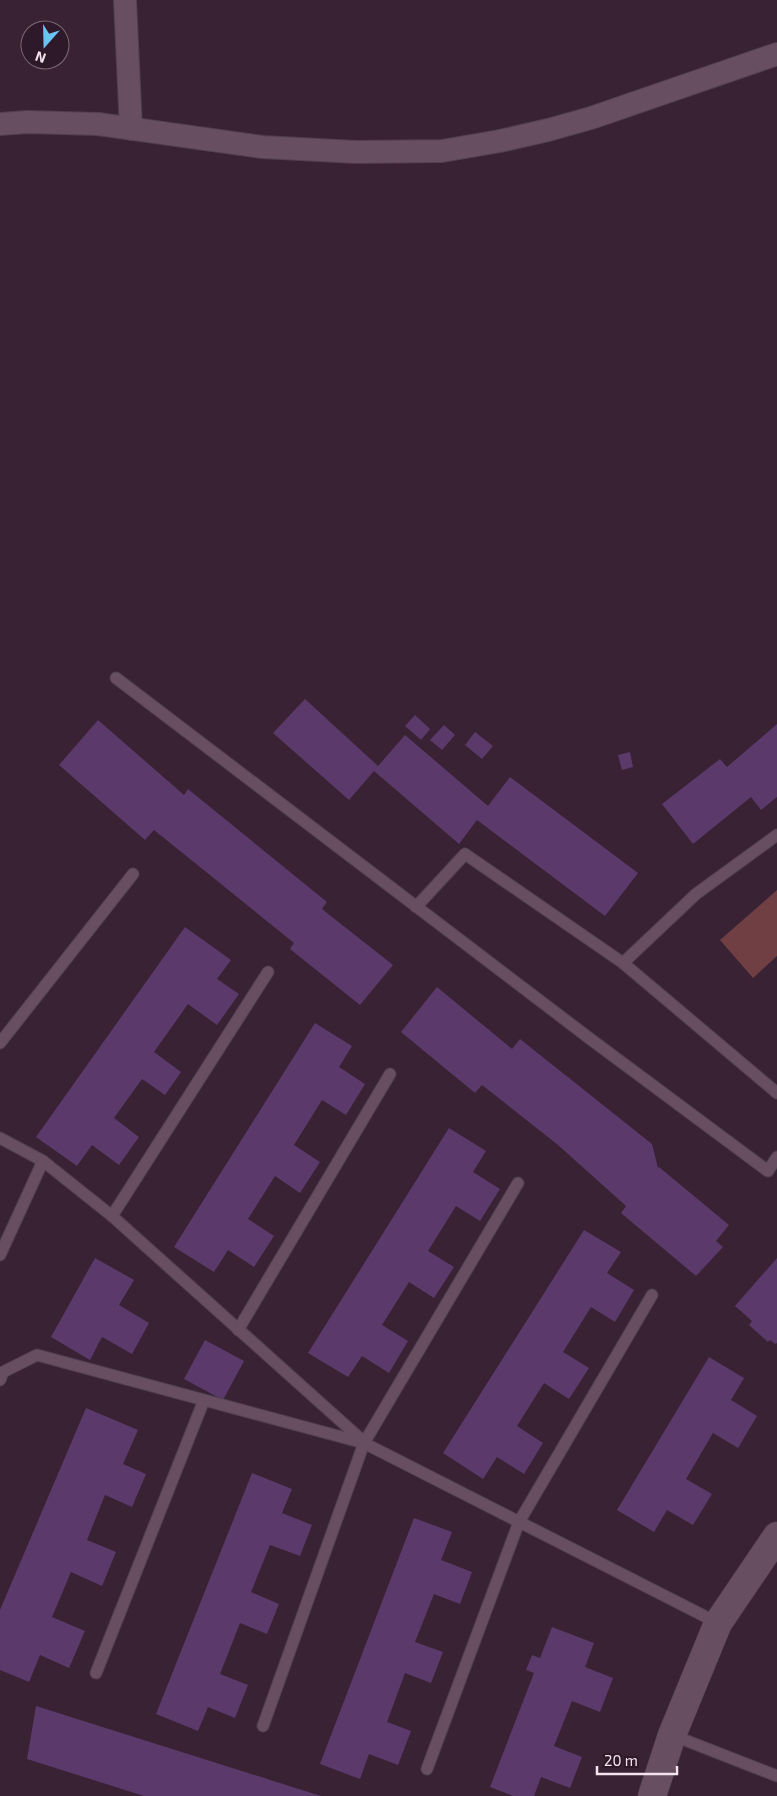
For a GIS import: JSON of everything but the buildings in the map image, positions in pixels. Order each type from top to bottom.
[{"type":"street","points":[[125,0],[131,129]]},
{"type":"street","points":[[0,124],[26,122],[98,124],[262,147],[356,152],[442,151],[500,141],[591,118],[777,54]]},
{"type":"street","points":[[652,1796],[672,1735],[718,1623],[777,1536]]},
{"type":"lane","points":[[116,678],[589,1038],[768,1171],[777,1157]]},
{"type":"lane","points":[[622,963],[696,894],[777,835]]},
{"type":"lane","points":[[416,907],[466,854],[622,963],[777,1092]]},
{"type":"lane","points":[[0,1043],[133,874]]},
{"type":"lane","points":[[112,1216],[268,972]]},
{"type":"lane","points":[[238,1330],[390,1074]]},
{"type":"lane","points":[[0,1138],[43,1161],[112,1216],[364,1443]]},
{"type":"lane","points":[[0,1255],[43,1161]]},
{"type":"lane","points":[[263,1726],[364,1443],[518,1183]]},
{"type":"lane","points":[[427,1769],[519,1522],[652,1295]]},
{"type":"lane","points":[[0,1380],[3,1372],[37,1355],[364,1443],[718,1623]]},
{"type":"lane","points":[[96,1672],[204,1400]]},
{"type":"lane","points":[[672,1735],[777,1776]]},
{"type":"shaded area","points":[[777,890],[777,956],[753,978],[720,940]]}]
